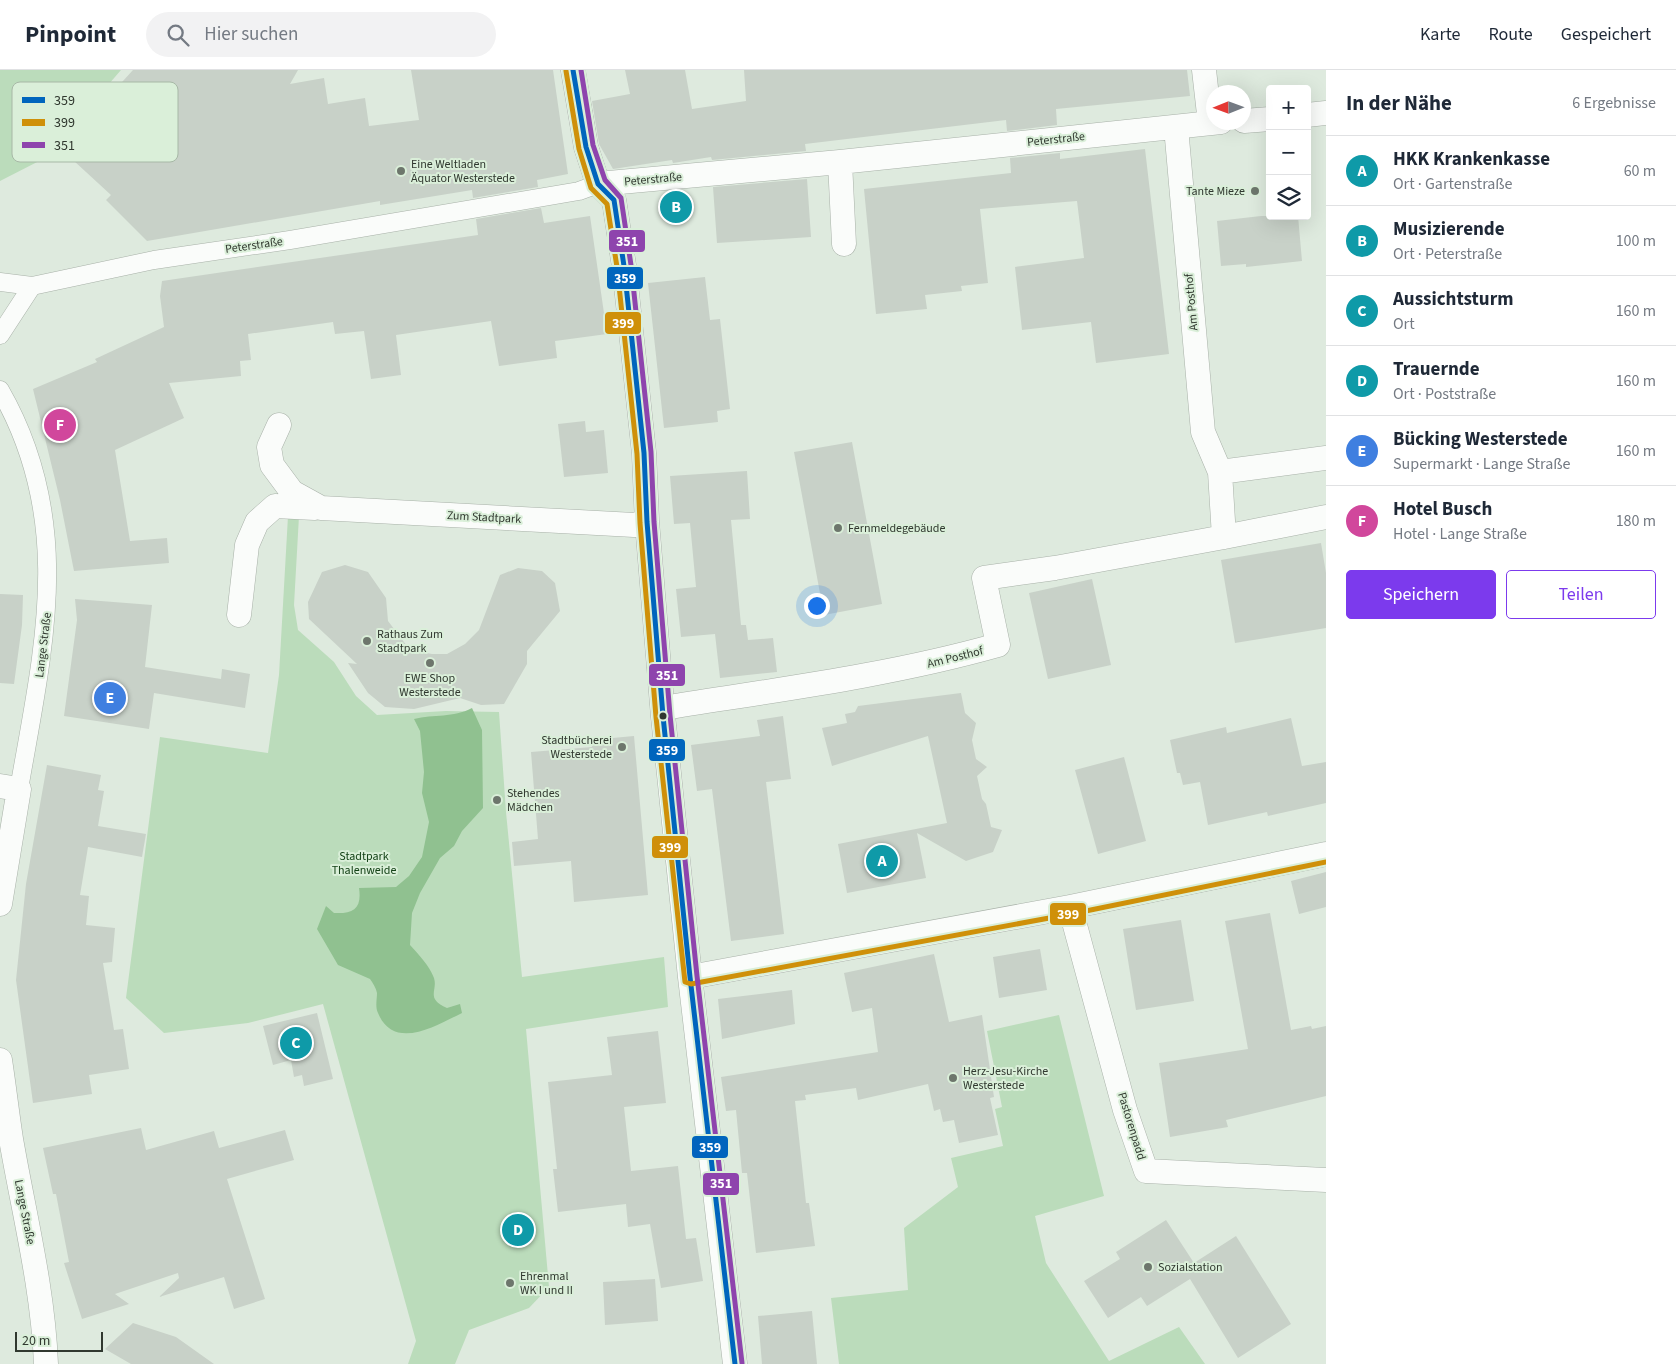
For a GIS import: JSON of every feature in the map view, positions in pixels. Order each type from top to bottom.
[{"type":"street","points":[[573,70],[586,147],[598,184],[614,200],[624,266],[644,453],[646,522],[690,977],[736,1364]]},
{"type":"street","points":[[1204,70],[1207,85]]},
{"type":"street","points":[[1311,115],[1326,113]]},
{"type":"street","points":[[1251,120],[1266,119]]},
{"type":"street","name":"Peterstraße","points":[[0,282],[32,286],[154,260],[290,240],[579,191],[598,184],[840,162],[1206,124]]},
{"type":"street","name":"Am Posthof","points":[[1176,128],[1203,432],[1220,472],[1224,537]]},
{"type":"street","points":[[840,162],[844,244]]},
{"type":"street","points":[[0,334],[32,286]]},
{"type":"street","name":"Lange Straße","points":[[0,390],[11,410],[31,463],[46,529],[48,575],[47,614],[38,686],[9,787],[0,904]]},
{"type":"street","name":"Zum Stadtpark","points":[[279,425],[269,447],[272,465],[292,492],[322,508]]},
{"type":"street","points":[[1220,472],[1326,458]]},
{"type":"street","name":"Zum Stadtpark","points":[[239,615],[247,545],[257,522],[275,506],[634,525],[646,522]]},
{"type":"street","name":"Am Posthof","points":[[663,708],[887,673],[940,662],[998,645],[984,578],[1055,568],[1326,517]]},
{"type":"street","points":[[690,977],[1070,907],[1326,854]]},
{"type":"street","name":"Pastorenpadd","points":[[1070,907],[1125,1110],[1146,1171],[1326,1180]]},
{"type":"street","name":"Lange Straße","points":[[0,1060],[11,1138],[35,1266],[45,1337],[46,1364]]},
{"type":"green space","points":[[0,70],[121,70],[111,82],[12,82],[12,162],[37,162],[0,181]]},
{"type":"green space","name":"Stadtpark Thalenweide","points":[[288,516],[299,516],[294,605],[298,630],[334,662],[356,696],[377,715],[446,711],[499,712],[506,812],[522,977],[664,957],[668,1007],[526,1029],[549,1287],[529,1308],[469,1330],[455,1364],[408,1364],[416,1341],[323,1004],[248,1023],[164,1033],[126,998],[160,737],[268,753],[279,675]]},
{"type":"green space","points":[[1059,1015],[1104,1196],[1035,1216],[1046,1263],[1109,1361],[1179,1327],[1205,1364],[839,1364],[831,1298],[908,1290],[904,1228],[958,1187],[951,1158],[1003,1146],[995,1109],[1002,1107],[987,1031]]},
{"type":"shaded area","points":[[472,708],[482,730],[483,808],[462,831],[454,846],[440,858],[420,893],[412,913],[410,945],[432,973],[435,983],[434,998],[436,1001],[447,1008],[460,1004],[462,1013],[429,1029],[405,1033],[394,1031],[385,1025],[377,1011],[377,993],[370,979],[338,965],[317,929],[326,906],[334,913],[351,911],[358,905],[359,888],[396,887],[409,876],[422,857],[429,822],[422,793],[424,772],[420,731],[414,719],[451,715]]},
{"type":"building","points":[[133,70],[298,70],[290,84],[324,78],[328,104],[365,98],[369,126],[419,120],[411,70],[553,70],[568,174],[537,180],[538,187],[473,198],[472,190],[380,205],[380,201],[147,241],[106,200],[111,195],[75,162],[178,162],[178,82],[122,82]]},
{"type":"building","points":[[625,70],[685,70],[692,109],[746,101],[744,70],[1187,70],[1190,96],[1056,109],[1057,125],[1007,131],[1006,120],[805,144],[806,151],[712,160],[711,157],[673,163],[672,160],[613,169],[599,144],[592,101],[630,94]]},
{"type":"building","points":[[1145,149],[1169,354],[1096,363],[1091,322],[1022,330],[1015,267],[1084,258],[1077,201],[980,209],[988,283],[961,286],[962,291],[925,295],[927,309],[876,314],[864,189],[1011,173],[1010,158],[1060,153],[1060,159]]},
{"type":"building","points":[[807,179],[811,237],[717,243],[713,187]]},
{"type":"building","points":[[541,208],[544,223],[590,216],[607,334],[555,341],[557,358],[499,366],[491,321],[396,335],[401,375],[371,379],[364,331],[335,334],[333,322],[248,334],[251,360],[240,361],[241,376],[169,383],[184,418],[115,450],[130,541],[167,538],[169,563],[74,571],[60,500],[33,389],[97,362],[95,359],[164,327],[160,296],[162,281],[478,235],[476,219]]},
{"type":"building","points":[[1261,216],[1266,216],[1266,220],[1298,220],[1302,261],[1246,267],[1246,264],[1221,266],[1217,221]]},
{"type":"building","points":[[705,277],[710,320],[720,319],[730,409],[717,411],[718,422],[664,428],[648,283]]},
{"type":"building","points":[[585,421],[586,432],[604,430],[608,473],[564,477],[558,424]]},
{"type":"building","name":"Fernmeldegebäude","points":[[852,442],[882,604],[824,615],[794,452]]},
{"type":"building","points":[[747,471],[750,519],[731,520],[741,625],[746,625],[748,640],[773,638],[777,672],[720,678],[715,634],[681,637],[676,589],[696,587],[690,523],[674,524],[670,476]]},
{"type":"building","points":[[1321,543],[1326,573],[1326,628],[1235,643],[1221,560]]},
{"type":"building","name":"Rathaus Zum Stadtpark","points":[[345,565],[368,572],[386,598],[388,621],[410,650],[432,654],[447,654],[465,644],[479,630],[500,575],[518,568],[542,571],[555,583],[560,611],[527,651],[527,664],[504,704],[481,705],[460,698],[414,709],[385,707],[368,693],[348,663],[357,664],[309,619],[308,602],[322,572]]},
{"type":"building","points":[[1092,579],[1111,665],[1048,679],[1029,593]]},
{"type":"building","points":[[0,594],[23,595],[22,625],[14,684],[0,683]]},
{"type":"building","points":[[75,599],[152,605],[145,667],[221,679],[222,669],[250,674],[245,708],[154,693],[149,729],[64,716],[77,620]]},
{"type":"building","points":[[961,693],[965,713],[976,723],[972,740],[976,759],[987,767],[977,776],[982,799],[986,804],[991,827],[1002,830],[993,852],[966,861],[917,833],[926,878],[847,893],[838,844],[947,823],[928,736],[832,766],[822,728],[847,723],[845,714],[855,712],[858,706]]},
{"type":"building","points":[[783,716],[791,779],[766,782],[784,934],[731,941],[712,789],[697,791],[691,745],[760,736],[757,720]]},
{"type":"building","points":[[1291,718],[1302,766],[1326,762],[1326,803],[1268,816],[1267,812],[1208,825],[1200,782],[1183,785],[1180,773],[1177,773],[1170,740],[1226,727],[1227,733]]},
{"type":"building","points":[[634,736],[648,895],[574,902],[571,861],[514,866],[512,842],[538,839],[531,752],[592,747],[591,740]]},
{"type":"building","points":[[1124,757],[1146,841],[1098,854],[1075,770]]},
{"type":"building","points":[[47,765],[101,775],[98,790],[104,791],[98,826],[146,834],[142,857],[88,847],[80,895],[89,896],[86,925],[115,928],[112,962],[103,963],[114,1030],[123,1029],[129,1069],[89,1075],[92,1094],[33,1103],[16,980],[26,884]]},
{"type":"building","points":[[1326,872],[1326,907],[1299,914],[1291,881]]},
{"type":"building","points":[[1270,913],[1291,1030],[1311,1026],[1312,1029],[1326,1026],[1326,1096],[1226,1120],[1228,1127],[1170,1137],[1159,1063],[1248,1049],[1225,921]]},
{"type":"building","points":[[1181,920],[1194,1001],[1136,1010],[1123,929]]},
{"type":"building","points":[[1040,949],[1047,990],[999,998],[993,957]]},
{"type":"building","points":[[934,954],[949,1022],[982,1015],[994,1097],[990,1098],[998,1135],[959,1143],[954,1120],[943,1122],[940,1109],[934,1111],[928,1084],[858,1100],[856,1088],[805,1095],[806,1100],[795,1101],[806,1203],[809,1203],[815,1246],[756,1253],[747,1173],[742,1173],[736,1110],[726,1111],[721,1077],[878,1052],[872,1008],[852,1012],[844,973]]},
{"type":"building","points":[[792,990],[795,1024],[722,1039],[718,999]]},
{"type":"building","points":[[317,1013],[333,1079],[304,1086],[302,1075],[294,1077],[291,1060],[273,1065],[263,1026]]},
{"type":"building","points":[[658,1031],[666,1103],[624,1107],[631,1171],[678,1166],[686,1239],[696,1238],[703,1281],[661,1288],[650,1224],[628,1227],[626,1204],[558,1212],[553,1169],[557,1169],[548,1082],[612,1075],[607,1037]]},
{"type":"building","points":[[141,1128],[146,1150],[214,1131],[219,1148],[285,1130],[294,1160],[227,1179],[265,1299],[234,1309],[224,1277],[159,1297],[179,1278],[178,1273],[115,1294],[129,1304],[82,1319],[64,1263],[69,1262],[56,1194],[53,1194],[43,1148]]},
{"type":"building","points":[[1166,1220],[1194,1263],[1236,1236],[1291,1324],[1238,1358],[1190,1279],[1147,1306],[1141,1297],[1108,1318],[1084,1281],[1120,1259],[1116,1252]]},
{"type":"building","points":[[655,1279],[658,1321],[605,1325],[603,1282]]},
{"type":"building","points":[[812,1311],[817,1364],[762,1364],[758,1316]]},
{"type":"building","points":[[133,1323],[176,1337],[214,1364],[131,1364],[105,1349]]},
{"type":"transit line","name":"359","points":[[573,70],[586,147],[598,184],[614,200],[624,266],[644,453],[647,522],[663,716],[690,977],[735,1364]]},
{"type":"transit line","name":"351","points":[[581,70],[593,145],[605,180],[621,198],[631,265],[651,452],[654,522],[670,715],[697,976],[742,1363]]},
{"type":"transit line","name":"399","points":[[566,71],[579,149],[591,188],[607,204],[617,267],[637,454],[640,523],[656,717],[685,982],[691,984],[1071,914],[1326,862]]},
{"type":"place","name":"Eine Weltladen Äquator Westerstede","points":[[401,171]]},
{"type":"place","name":"Tante Mieze","points":[[1255,191]]},
{"type":"place","name":"Musizierende","points":[[676,207]]},
{"type":"place","name":"Hotel Busch","points":[[60,425]]},
{"type":"place","name":"Fernmeldegebäude","points":[[838,528]]},
{"type":"place","name":"Rathaus Zum Stadtpark","points":[[367,641]]},
{"type":"place","name":"EWE Shop Westerstede","points":[[430,663]]},
{"type":"place","name":"Bücking Westerstede","points":[[110,698]]},
{"type":"place","name":"Stadtbücherei Westerstede","points":[[622,747]]},
{"type":"place","name":"Stehendes Mädchen","points":[[497,800]]},
{"type":"place","name":"HKK Krankenkasse","points":[[882,861]]},
{"type":"place","name":"Aussichtsturm","points":[[296,1043]]},
{"type":"place","name":"Herz-Jesu-Kirche Westerstede","points":[[953,1078]]},
{"type":"place","name":"Trauernde","points":[[518,1230]]},
{"type":"place","name":"Sozialstation","points":[[1148,1267]]},
{"type":"place","name":"Ehrenmal WK I und II","points":[[510,1283]]}]
